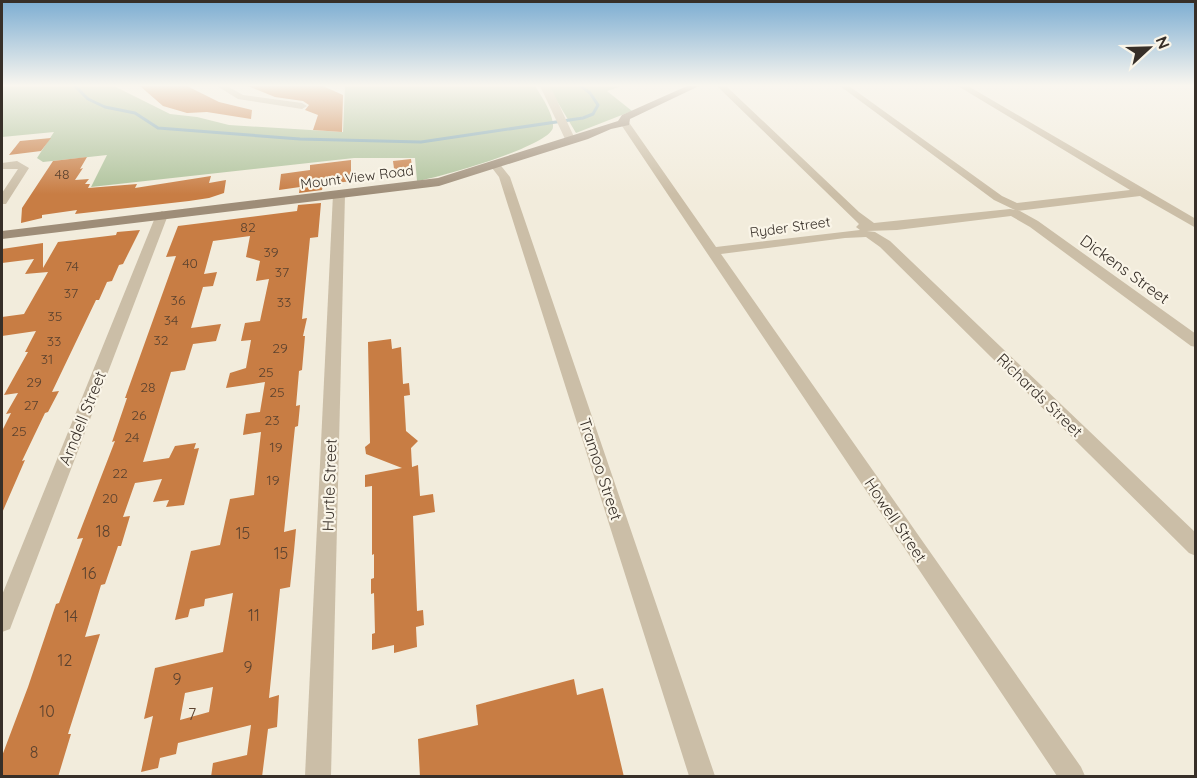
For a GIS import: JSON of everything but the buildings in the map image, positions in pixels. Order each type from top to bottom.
[{"type":"street","points":[[562,122],[571,141]]},
{"type":"street","name":"Richards Street","points":[[759,122],[1196,547]]},
{"type":"street","name":"Dickens Street","points":[[893,122],[1196,342]]},
{"type":"street","points":[[1024,122],[1196,224]]},
{"type":"street","name":"Mount View Road","points":[[2,235],[439,182],[571,141],[608,126],[625,123]]},
{"type":"street","name":"Howell Street","points":[[625,123],[716,252],[1072,777]]},
{"type":"street","name":"Tramoo Street","points":[[494,164],[504,177],[702,777]]},
{"type":"street","points":[[2,166],[24,166],[2,201]]},
{"type":"street","name":"Ryder Street","points":[[716,252],[871,232],[1010,209],[1142,192]]},
{"type":"street","name":"Hurtle Street","points":[[318,777],[339,194]]},
{"type":"street","name":"Arndell Street","points":[[2,621],[162,216]]},
{"type":"green space","points":[[2,122],[218,122],[229,125],[343,132],[343,122],[553,122],[548,135],[515,152],[468,168],[417,181],[415,158],[354,158],[91,187],[107,155],[43,162],[37,158],[54,132],[2,137]]},
{"type":"green space","points":[[570,122],[603,122],[576,133]]},
{"type":"waterway","points":[[149,122],[158,128],[300,139],[421,142],[554,122]]}]
